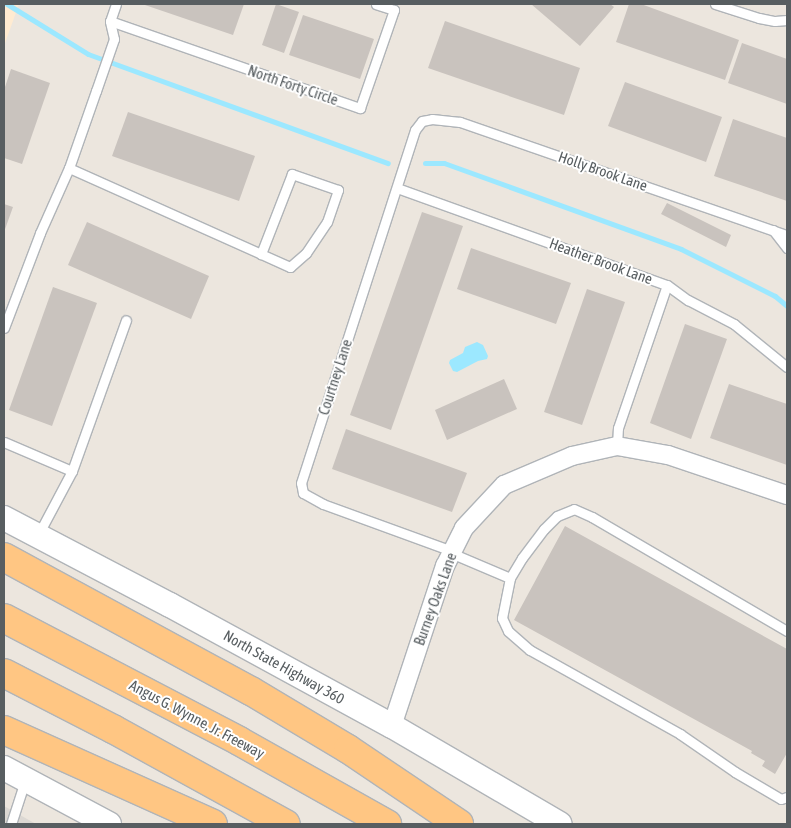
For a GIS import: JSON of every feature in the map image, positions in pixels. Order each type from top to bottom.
[{"type":"highway","points":[[4,557],[259,695],[348,749],[459,824]]},
{"type":"highway","name":"Angus G. Wynne, Jr. Freeway","points":[[4,618],[222,732],[387,824]]},
{"type":"highway","points":[[4,673],[113,729],[286,824]]},
{"type":"highway","points":[[4,730],[213,824]]},
{"type":"main road","name":"North State Highway 360","points":[[4,518],[170,605],[392,726],[560,824]]},
{"type":"main road","points":[[4,768],[109,824]]},
{"type":"street","name":"Burney Oaks Lane","points":[[392,726],[445,566],[464,528],[504,485],[572,456],[618,446],[668,455],[787,496]]},
{"type":"lane","points":[[4,328],[40,233],[69,168],[114,39],[110,21],[116,4]]},
{"type":"lane","name":"North Forty Circle","points":[[110,21],[360,108],[394,10],[376,4]]},
{"type":"lane","points":[[715,4],[759,18],[787,20]]},
{"type":"lane","name":"Courtney Lane","points":[[432,119],[422,121],[415,130],[301,484],[304,493],[324,504],[452,552],[510,578]]},
{"type":"lane","name":"Holly Brook Lane","points":[[432,119],[460,122],[787,235]]},
{"type":"lane","points":[[69,168],[290,267],[306,254],[327,222],[338,190],[292,174],[261,254]]},
{"type":"lane","name":"Heather Brook Lane","points":[[397,188],[667,285],[688,300],[734,324],[787,367]]},
{"type":"lane","points":[[772,230],[787,248]]},
{"type":"lane","points":[[618,446],[618,428],[667,285]]},
{"type":"lane","points":[[38,536],[72,471],[126,320]]},
{"type":"lane","points":[[4,442],[72,471]]},
{"type":"lane","points":[[787,631],[592,516],[574,509],[557,516],[544,529],[522,558],[510,578],[502,618],[508,631],[530,650],[680,734],[735,772],[781,799],[787,798]]},
{"type":"lane","points":[[11,824],[26,779]]},
{"type":"shaded area","points":[[4,4],[19,4],[4,46]]},
{"type":"shaded area","points":[[4,806],[36,824],[4,824]]},
{"type":"water","points":[[477,342],[483,345],[488,356],[487,359],[478,361],[457,372],[453,371],[449,363],[450,360],[463,353],[465,347]]},
{"type":"building","points":[[142,4],[244,4],[233,35]]},
{"type":"building","points":[[276,4],[299,12],[284,53],[262,45]]},
{"type":"building","points":[[531,4],[610,4],[614,7],[580,46]]},
{"type":"building","points":[[629,4],[641,4],[739,40],[725,80],[616,42]]},
{"type":"building","points":[[303,15],[374,39],[360,79],[289,55]]},
{"type":"building","points":[[445,21],[580,68],[564,115],[428,68]]},
{"type":"building","points":[[742,43],[787,59],[787,104],[728,83]]},
{"type":"building","points":[[11,69],[50,83],[22,164],[4,158],[4,90]]},
{"type":"building","points":[[625,82],[722,117],[706,162],[608,126]]},
{"type":"building","points":[[128,112],[255,156],[239,201],[112,156]]},
{"type":"building","points":[[733,119],[787,138],[787,201],[714,176]]},
{"type":"building","points":[[667,203],[731,235],[726,247],[661,214]]},
{"type":"building","points":[[4,204],[13,207],[4,232]]},
{"type":"building","points":[[422,212],[463,226],[391,430],[350,415]]},
{"type":"building","points":[[87,222],[209,276],[191,319],[68,265]]},
{"type":"building","points":[[471,248],[571,283],[556,324],[457,289]]},
{"type":"building","points":[[53,287],[97,303],[52,426],[9,410]]},
{"type":"building","points":[[587,289],[625,302],[582,425],[544,412]]},
{"type":"building","points":[[685,324],[727,339],[691,439],[650,423]]},
{"type":"building","points":[[504,379],[517,409],[447,440],[435,410]]},
{"type":"building","points":[[729,384],[787,404],[787,465],[710,438]]},
{"type":"building","points":[[346,429],[467,473],[452,512],[332,469]]},
{"type":"building","points":[[565,526],[787,649],[787,753],[775,774],[762,766],[765,761],[751,753],[752,751],[514,620]]},
{"type":"waterway","points":[[7,4],[88,54],[388,163]]},
{"type":"waterway","points":[[425,163],[444,163],[681,249],[775,296],[787,306]]}]
